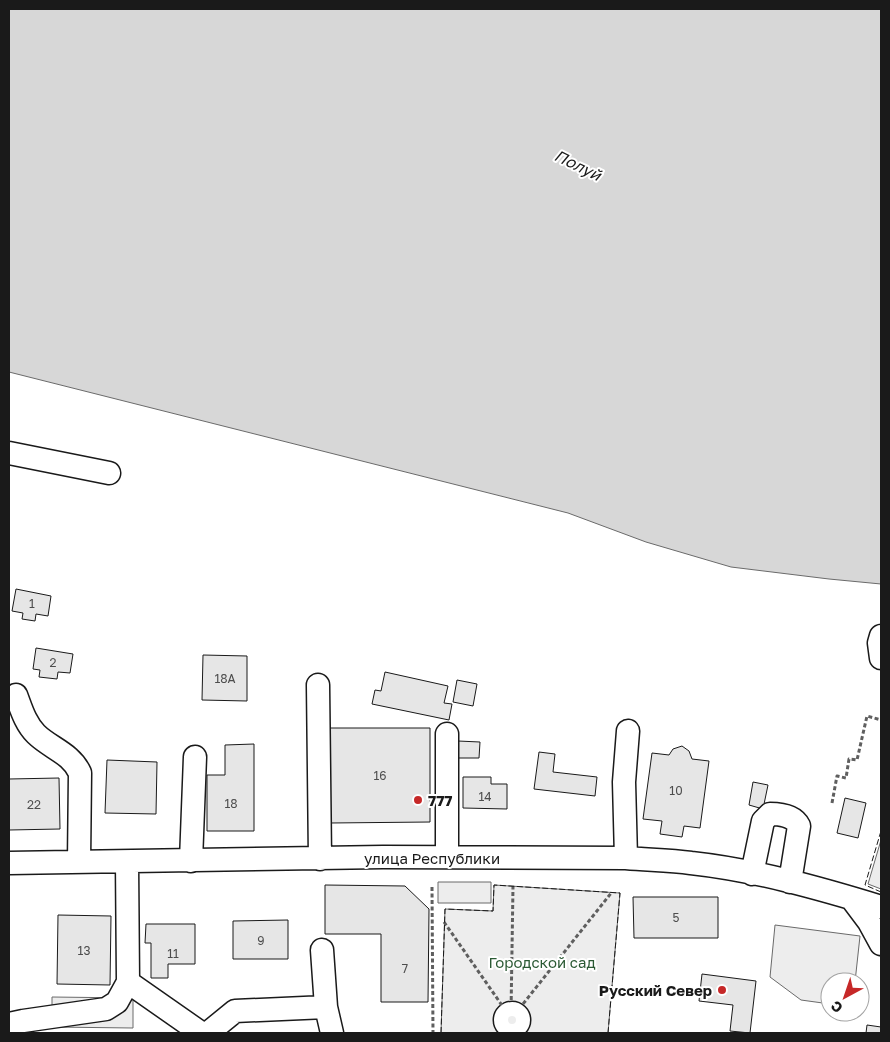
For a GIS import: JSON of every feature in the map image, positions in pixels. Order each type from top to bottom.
[{"type":"street","points":[[9,453],[109,473]]},
{"type":"street","points":[[881,636],[879,643],[881,658]]},
{"type":"street","points":[[318,685],[320,858]]},
{"type":"street","points":[[16,694],[22,712],[36,734],[69,758],[76,765],[80,773],[79,862]]},
{"type":"street","points":[[626,858],[624,782],[628,731]]},
{"type":"street","points":[[447,734],[447,858]]},
{"type":"street","points":[[191,861],[194,757]]},
{"type":"street","points":[[752,874],[763,821],[770,814],[776,814],[792,818],[799,826],[790,882]]},
{"type":"street","name":"улица Республики","points":[[9,863],[320,858],[626,858],[692,863],[752,874],[790,882],[881,907]]},
{"type":"street","points":[[9,1024],[106,1009],[117,1002],[128,982],[127,862]]},
{"type":"street","points":[[851,898],[876,933],[881,944]]},
{"type":"street","points":[[322,950],[326,1008],[332,1033]]},
{"type":"street","points":[[128,982],[201,1033]]},
{"type":"street","points":[[208,1033],[235,1011],[326,1008]]},
{"type":"path","points":[[832,802],[837,776],[846,778],[850,758],[857,760],[867,716],[881,720]]},
{"type":"path","points":[[510,1023],[513,886]]},
{"type":"path","points":[[432,887],[433,1033]]},
{"type":"path","points":[[510,1023],[612,892]]},
{"type":"path","points":[[444,922],[510,1023]]},
{"type":"shaded area","points":[[881,840],[881,889],[868,884]]},
{"type":"shaded area","points":[[438,882],[491,882],[491,903],[438,903]]},
{"type":"shaded area","name":"Городской сад","points":[[494,885],[620,893],[608,1033],[441,1033],[445,909],[493,911]]},
{"type":"shaded area","points":[[775,925],[860,936],[856,972],[820,972],[820,1003],[801,1000],[770,977]]},
{"type":"shaded area","points":[[52,997],[133,998],[133,1028],[52,1027]]},
{"type":"water","name":"Полуй","points":[[9,9],[881,9],[881,584],[731,567],[646,542],[568,513],[9,372]]},
{"type":"building","points":[[16,589],[51,596],[48,616],[36,614],[35,621],[22,619],[23,613],[12,611]]},
{"type":"building","points":[[36,648],[73,654],[70,673],[58,672],[57,679],[39,677],[40,670],[33,669]]},
{"type":"building","points":[[203,655],[247,656],[247,701],[202,700]]},
{"type":"building","points":[[385,672],[448,686],[444,703],[452,704],[449,720],[372,704],[375,690],[381,691]]},
{"type":"building","points":[[457,680],[477,684],[473,706],[453,702]]},
{"type":"building","points":[[330,728],[430,728],[430,822],[330,823]]},
{"type":"building","points":[[458,741],[480,742],[479,758],[458,758]]},
{"type":"building","points":[[254,744],[254,831],[207,831],[207,775],[225,775],[225,745]]},
{"type":"building","points":[[682,746],[689,751],[692,759],[709,761],[700,828],[684,826],[682,837],[660,834],[662,821],[643,819],[652,753],[669,755],[673,749]]},
{"type":"building","points":[[539,752],[555,754],[553,772],[597,777],[595,796],[534,789]]},
{"type":"building","points":[[107,760],[157,762],[156,814],[105,813]]},
{"type":"building","points":[[463,777],[491,777],[491,784],[507,784],[507,809],[463,808]]},
{"type":"building","points":[[59,778],[60,829],[9,830],[9,779]]},
{"type":"building","points":[[753,782],[768,785],[763,809],[749,805]]},
{"type":"building","points":[[845,798],[866,803],[858,838],[837,833]]},
{"type":"building","points":[[325,885],[405,886],[429,909],[428,1002],[381,1002],[381,934],[325,934]]},
{"type":"building","points":[[633,897],[718,897],[718,938],[634,938]]},
{"type":"building","points":[[58,915],[111,916],[110,985],[57,984]]},
{"type":"building","points":[[288,920],[288,959],[233,959],[233,921]]},
{"type":"building","points":[[146,924],[195,924],[195,964],[168,964],[168,978],[151,978],[151,943],[145,943]]},
{"type":"building","points":[[702,974],[756,981],[750,1033],[730,1031],[733,1005],[699,1001]]},
{"type":"building","points":[[867,1025],[881,1027],[881,1033],[866,1033]]},
{"type":"fence","points":[[881,831],[865,885],[881,892]]},
{"type":"fence","points":[[441,1033],[445,909],[493,911],[494,885],[620,893],[608,1033]]},
{"type":"place","name":"777","points":[[418,800]]},
{"type":"place","name":"Русский Север","points":[[722,990]]}]
